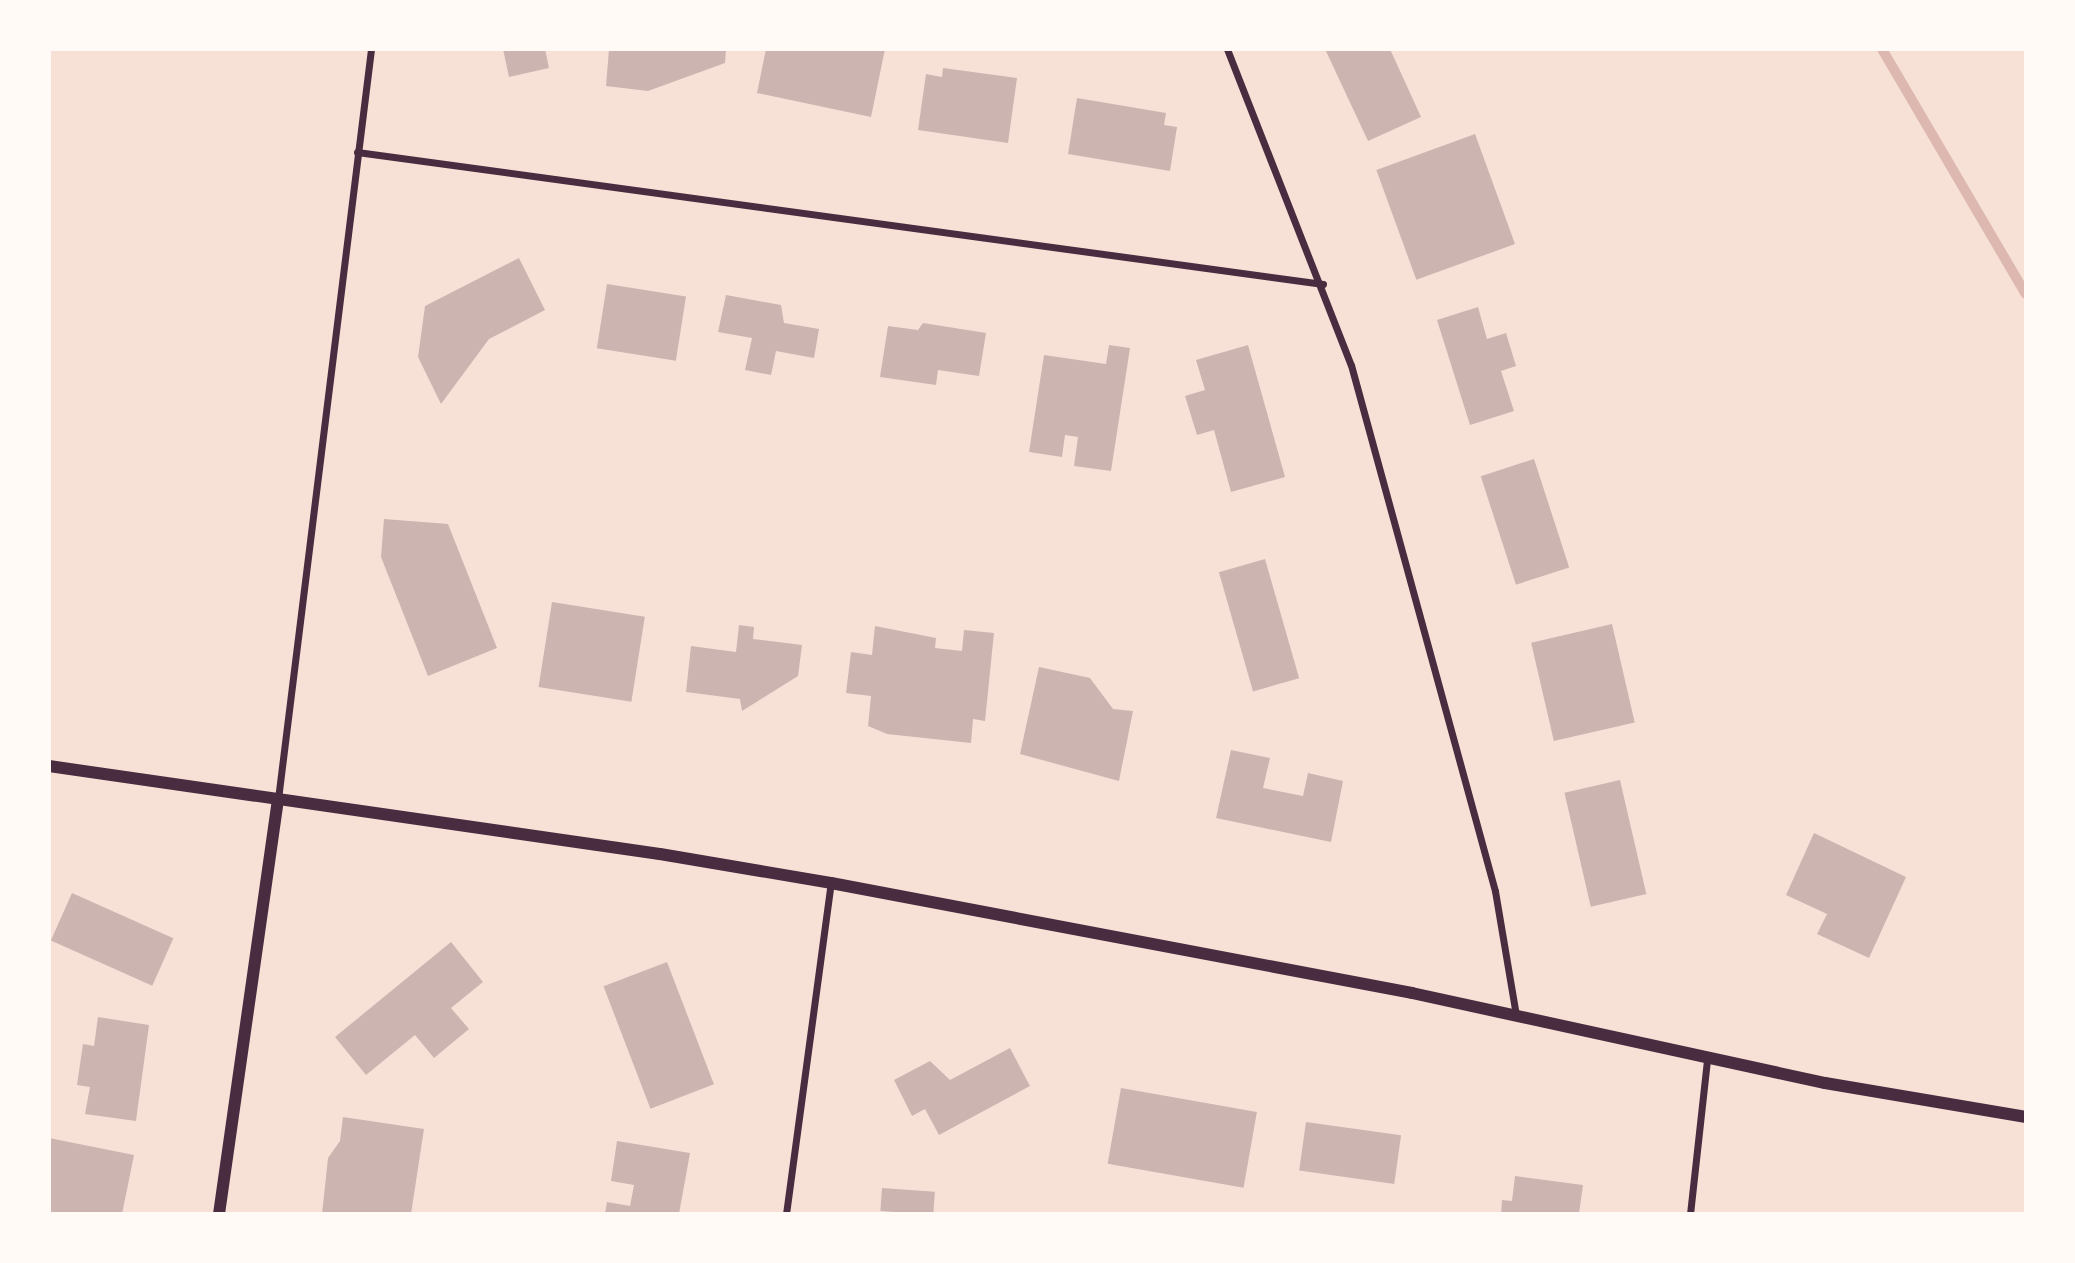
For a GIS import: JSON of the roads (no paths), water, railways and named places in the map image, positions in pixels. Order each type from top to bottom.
[{"type":"street","points":[[219,1214],[278,799],[371,49]]},
{"type":"street","points":[[1227,49],[1322,284],[1391,501],[1488,864],[1516,1015]]},
{"type":"street","points":[[357,152],[1322,284]]},
{"type":"street","points":[[49,766],[831,883],[1516,1015],[1707,1059],[2026,1117]]},
{"type":"street","points":[[786,1214],[831,883]]},
{"type":"street","points":[[1690,1214],[1707,1059]]},
{"type":"waterway","points":[[1882,49],[2026,294]]}]
